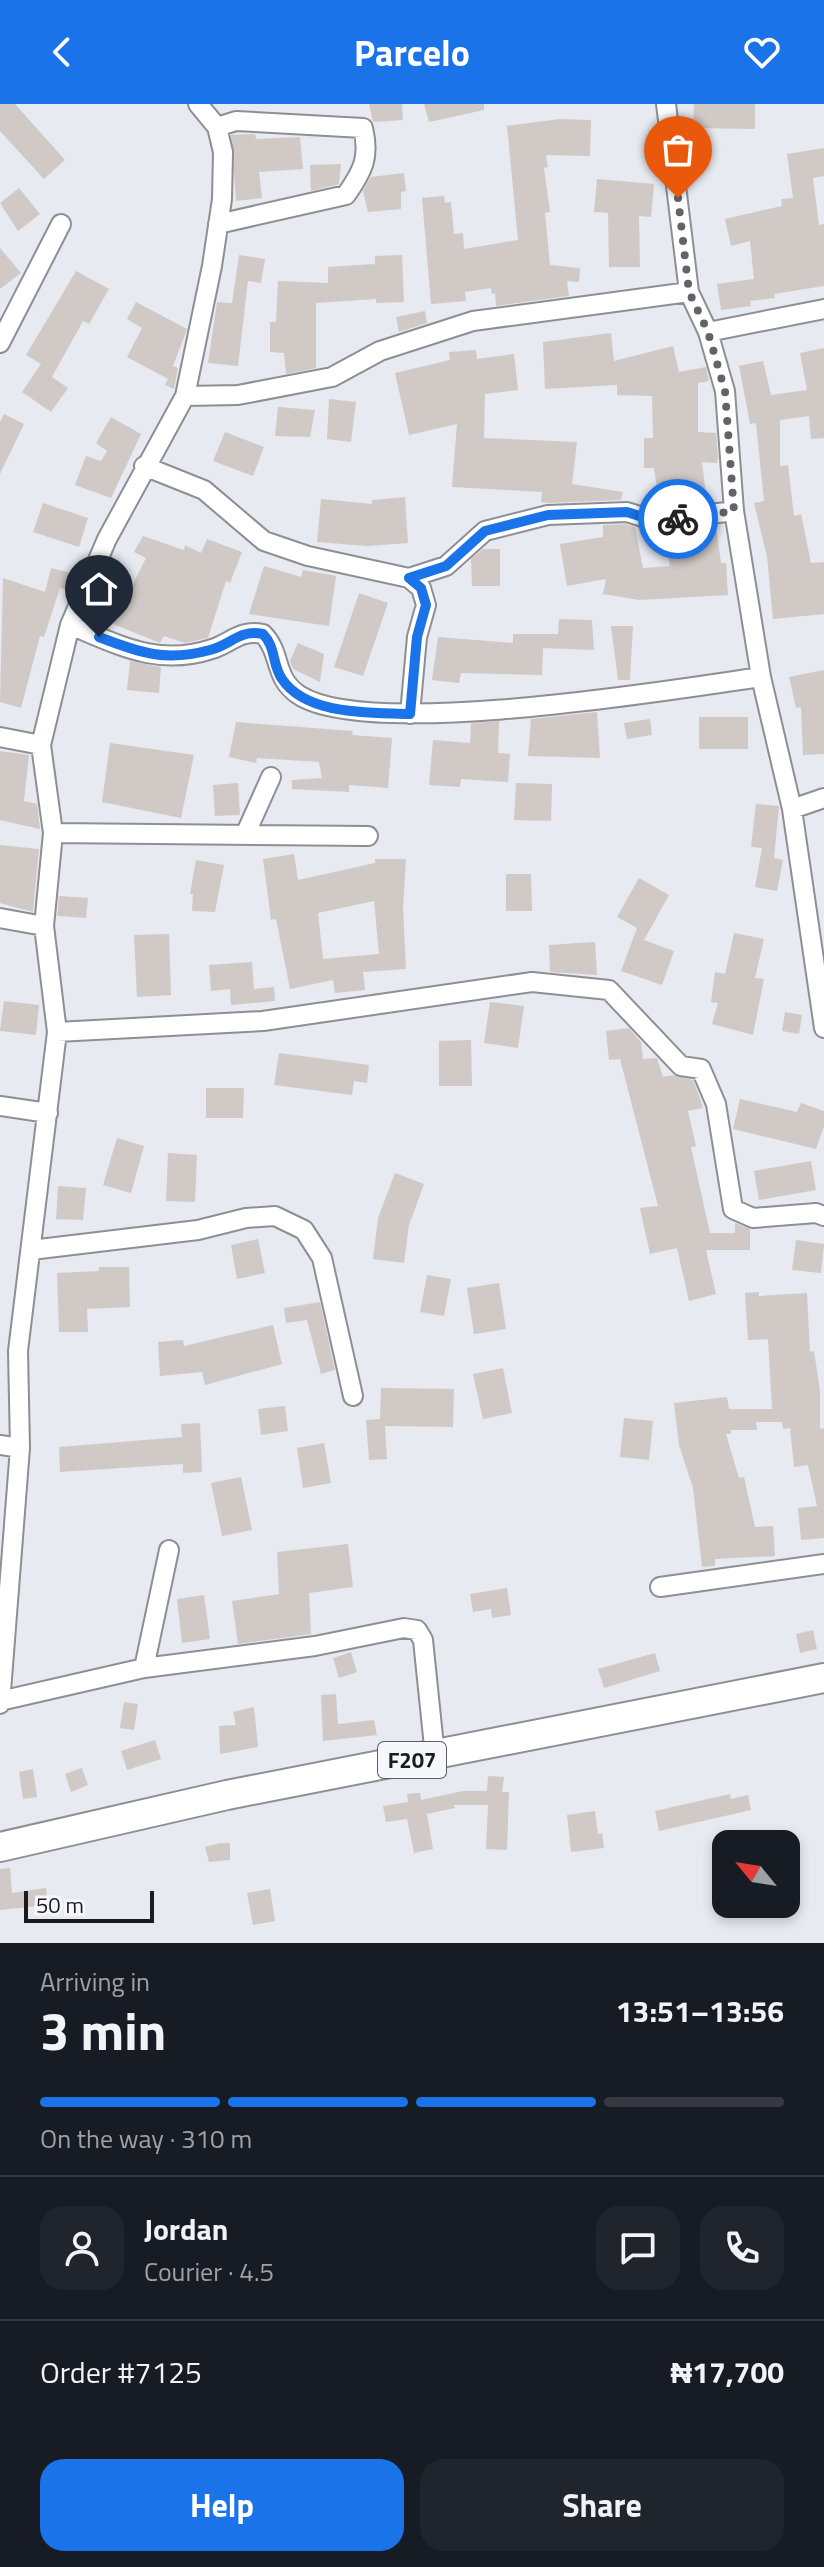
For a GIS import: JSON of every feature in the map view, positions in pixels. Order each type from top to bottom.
[{"type":"main road","name":"F207","points":[[0,1847],[227,1795],[824,1678]]},
{"type":"street","points":[[666,104],[689,292],[708,332],[725,391],[734,511],[761,677],[792,809],[824,1028]]},
{"type":"street","points":[[201,106],[217,127],[223,152],[218,224],[185,396],[144,466],[70,625],[41,745],[53,833],[44,926],[57,1032],[18,1351],[20,1448],[1,1702],[144,1668],[315,1646],[404,1628],[417,1630],[423,1640],[435,1756]]},
{"type":"street","points":[[217,127],[236,121],[363,128],[367,148],[364,170],[346,195],[218,224]]},
{"type":"street","points":[[0,343],[61,224]]},
{"type":"street","points":[[185,396],[238,395],[332,377],[380,351],[473,321],[689,292]]},
{"type":"street","points":[[708,332],[824,309]]},
{"type":"street","points":[[144,466],[204,490],[264,541],[308,556],[409,578],[421,588],[426,605],[417,637],[410,714]]},
{"type":"street","points":[[409,578],[446,566],[485,531],[548,515],[627,512],[655,521],[734,511]]},
{"type":"street","points":[[70,625],[152,657],[210,650],[233,636],[263,634],[276,656],[281,678],[300,695],[324,705],[366,712],[410,714],[618,698],[761,677]]},
{"type":"street","points":[[0,737],[41,745]]},
{"type":"street","points":[[245,835],[271,777]]},
{"type":"street","points":[[792,809],[824,798]]},
{"type":"street","points":[[53,833],[368,836]]},
{"type":"street","points":[[0,918],[44,926]]},
{"type":"street","points":[[57,1032],[263,1021],[532,982],[609,990],[681,1066],[701,1069],[716,1104],[733,1209],[753,1218],[816,1213],[824,1216]]},
{"type":"street","points":[[0,1106],[48,1113]]},
{"type":"street","points":[[31,1250],[198,1230],[246,1218],[275,1216],[304,1230],[322,1258],[353,1396]]},
{"type":"street","points":[[0,1445],[20,1448]]},
{"type":"street","points":[[144,1668],[169,1550]]},
{"type":"street","points":[[660,1587],[824,1564]]},
{"type":"building","points":[[0,104],[15,104],[65,160],[44,179],[0,131]]},
{"type":"building","points":[[369,104],[402,104],[403,120],[373,122]]},
{"type":"building","points":[[424,104],[484,104],[484,110],[429,122]]},
{"type":"building","points":[[694,104],[755,104],[755,129],[693,128]]},
{"type":"building","points":[[560,119],[591,120],[590,156],[546,155],[548,167],[544,168],[550,212],[545,213],[550,265],[580,268],[579,282],[567,281],[569,296],[496,306],[495,293],[492,294],[491,288],[465,292],[466,301],[431,304],[422,198],[444,196],[445,203],[451,202],[454,234],[463,233],[464,249],[518,240],[507,126]]},
{"type":"building","points":[[255,134],[256,139],[300,137],[303,169],[259,172],[262,198],[236,201],[231,135]]},
{"type":"building","points":[[824,148],[824,176],[813,178],[819,225],[824,224],[824,286],[774,294],[775,298],[750,301],[751,306],[721,310],[717,284],[754,279],[750,241],[731,246],[725,219],[782,206],[781,199],[793,198],[787,154]]},
{"type":"building","points":[[341,164],[339,184],[311,191],[310,165]]},
{"type":"building","points":[[404,173],[406,191],[401,192],[401,209],[368,212],[363,191],[371,177]]},
{"type":"building","points":[[597,179],[654,184],[651,217],[639,216],[640,267],[609,267],[608,213],[594,212]]},
{"type":"building","points":[[19,188],[40,214],[18,231],[0,203]]},
{"type":"building","points":[[0,248],[21,273],[0,289]]},
{"type":"building","points":[[239,255],[265,259],[261,283],[248,281],[238,366],[208,363],[217,302],[232,303]]},
{"type":"building","points":[[402,255],[404,302],[376,303],[376,299],[316,303],[316,368],[286,374],[284,353],[270,352],[270,322],[276,322],[278,281],[328,283],[328,267],[375,264],[375,256]]},
{"type":"building","points":[[76,271],[109,289],[89,324],[83,321],[52,377],[68,388],[51,412],[22,392],[41,364],[26,355]]},
{"type":"building","points":[[136,302],[187,329],[173,366],[178,368],[174,389],[165,385],[168,379],[127,357],[142,328],[127,319]]},
{"type":"building","points":[[425,311],[427,323],[399,332],[396,317]]},
{"type":"building","points":[[611,333],[614,361],[673,346],[679,372],[706,367],[709,381],[698,383],[698,432],[716,433],[718,457],[717,463],[702,462],[707,502],[660,508],[654,468],[644,468],[644,438],[653,438],[652,396],[617,395],[617,385],[545,389],[543,342]]},
{"type":"building","points":[[824,348],[824,438],[811,439],[809,416],[780,420],[780,466],[788,465],[794,516],[801,514],[811,563],[824,562],[824,614],[773,619],[767,557],[754,503],[764,501],[756,423],[750,424],[739,366],[763,361],[771,395],[807,390],[800,353]]},
{"type":"building","points":[[476,350],[477,359],[514,354],[518,390],[485,394],[484,438],[577,442],[572,484],[623,492],[621,500],[549,503],[541,502],[542,492],[452,487],[457,424],[409,435],[395,373],[450,360],[449,352]]},
{"type":"building","points":[[329,399],[356,402],[351,442],[327,439]]},
{"type":"building","points":[[278,407],[315,410],[310,437],[275,436]]},
{"type":"building","points":[[4,414],[24,424],[0,474],[0,422]]},
{"type":"building","points":[[111,417],[141,434],[111,498],[75,485],[86,456],[101,461],[107,451],[96,443]]},
{"type":"building","points":[[225,432],[264,447],[253,476],[213,461]]},
{"type":"building","points":[[405,497],[408,543],[367,546],[317,542],[321,499],[372,504],[372,500]]},
{"type":"building","points":[[43,503],[88,518],[79,547],[33,532]]},
{"type":"building","points":[[603,525],[635,527],[643,568],[670,566],[664,532],[716,525],[721,563],[726,563],[728,595],[639,600],[603,594],[606,579],[567,586],[560,544],[603,537]]},
{"type":"building","points":[[143,536],[184,550],[185,545],[201,553],[207,539],[242,552],[230,583],[226,581],[208,638],[185,643],[164,636],[160,643],[113,624],[146,558],[134,552]]},
{"type":"building","points":[[483,549],[500,549],[500,586],[472,586],[471,559]]},
{"type":"building","points":[[264,566],[301,577],[303,570],[336,576],[329,626],[249,614]]},
{"type":"building","points":[[51,568],[76,574],[72,591],[60,588],[44,637],[40,636],[21,708],[0,702],[3,578],[45,592]]},
{"type":"building","points":[[359,593],[388,603],[363,676],[334,667]]},
{"type":"building","points":[[559,619],[592,620],[594,650],[543,648],[542,675],[461,673],[459,683],[432,680],[438,637],[513,643],[513,634],[558,634]]},
{"type":"building","points":[[611,626],[633,626],[630,680],[618,680]]},
{"type":"building","points":[[298,643],[324,654],[320,682],[293,669],[290,661]]},
{"type":"building","points":[[130,661],[161,667],[159,693],[127,690]]},
{"type":"building","points":[[824,670],[824,754],[803,755],[801,707],[796,708],[789,677]]},
{"type":"building","points":[[597,712],[600,758],[528,756],[531,719]]},
{"type":"building","points":[[699,717],[748,717],[748,749],[699,749]]},
{"type":"building","points":[[650,719],[652,735],[627,739],[624,723]]},
{"type":"building","points":[[499,721],[498,753],[510,754],[508,782],[461,779],[460,787],[429,785],[433,740],[470,743],[471,723]]},
{"type":"building","points":[[236,722],[353,731],[352,735],[392,738],[388,788],[349,785],[349,792],[292,789],[292,780],[322,778],[319,762],[257,758],[256,763],[229,757]]},
{"type":"building","points":[[110,743],[194,755],[181,818],[102,802]]},
{"type":"building","points":[[0,751],[29,755],[24,801],[37,804],[40,829],[0,820]]},
{"type":"building","points":[[238,783],[240,815],[215,816],[213,785]]},
{"type":"building","points":[[516,783],[552,784],[551,821],[514,820]]},
{"type":"building","points":[[756,804],[779,806],[774,858],[783,860],[777,891],[755,887],[762,848],[751,847]]},
{"type":"building","points":[[0,845],[39,849],[33,912],[0,903]]},
{"type":"building","points":[[294,854],[298,880],[375,863],[375,859],[406,859],[403,907],[406,969],[363,972],[365,990],[335,993],[333,980],[290,989],[276,919],[271,920],[263,859]],"holes":[[[374,901],[379,954],[323,959],[318,913]]]},
{"type":"building","points":[[196,860],[224,865],[215,912],[192,911],[193,894],[190,894]]},
{"type":"building","points":[[506,874],[531,874],[532,911],[506,911]]},
{"type":"building","points":[[639,878],[669,895],[644,940],[674,951],[662,985],[621,971],[637,928],[617,917]]},
{"type":"building","points":[[59,896],[88,898],[86,918],[57,916]]},
{"type":"building","points":[[734,933],[764,939],[755,978],[764,979],[753,1035],[712,1024],[718,1003],[711,1002],[715,972],[725,974]]},
{"type":"building","points":[[169,934],[171,995],[137,997],[134,935]]},
{"type":"building","points":[[595,942],[597,975],[550,972],[549,945]]},
{"type":"building","points":[[252,962],[254,989],[274,987],[275,1001],[231,1005],[230,989],[211,991],[209,965]]},
{"type":"building","points":[[4,1001],[39,1005],[36,1035],[0,1031]]},
{"type":"building","points":[[490,1002],[524,1006],[518,1048],[484,1043]]},
{"type":"building","points":[[785,1012],[802,1015],[799,1034],[782,1031]]},
{"type":"building","points":[[629,1028],[641,1042],[643,1059],[657,1058],[663,1077],[673,1075],[693,1080],[703,1108],[688,1111],[696,1146],[691,1147],[710,1233],[735,1233],[735,1223],[750,1229],[750,1250],[706,1250],[716,1294],[689,1301],[677,1248],[650,1254],[640,1208],[658,1206],[620,1059],[609,1060],[606,1031]]},
{"type":"building","points":[[471,1040],[472,1086],[439,1086],[439,1041]]},
{"type":"building","points":[[279,1053],[369,1065],[367,1083],[354,1081],[352,1095],[274,1085]]},
{"type":"building","points":[[206,1088],[244,1088],[243,1118],[206,1118]]},
{"type":"building","points":[[740,1099],[797,1112],[801,1103],[824,1111],[824,1126],[816,1149],[733,1129]]},
{"type":"building","points":[[117,1138],[144,1146],[131,1193],[103,1185]]},
{"type":"building","points":[[168,1153],[197,1155],[195,1202],[166,1201]]},
{"type":"building","points":[[811,1161],[816,1190],[759,1200],[754,1171]]},
{"type":"building","points":[[395,1173],[424,1184],[409,1225],[404,1263],[373,1259],[378,1218]]},
{"type":"building","points":[[58,1186],[86,1188],[83,1220],[56,1219]]},
{"type":"building","points":[[258,1239],[265,1273],[237,1279],[231,1245]]},
{"type":"building","points":[[796,1240],[824,1244],[821,1273],[792,1270]]},
{"type":"building","points":[[99,1267],[129,1267],[130,1307],[87,1309],[88,1332],[59,1332],[57,1273],[99,1271]]},
{"type":"building","points":[[427,1275],[451,1279],[444,1316],[420,1312]]},
{"type":"building","points":[[499,1283],[506,1329],[474,1334],[467,1288]]},
{"type":"building","points":[[759,1292],[759,1296],[807,1293],[810,1352],[814,1351],[820,1390],[820,1429],[824,1428],[824,1538],[801,1540],[798,1508],[817,1506],[808,1465],[794,1467],[790,1428],[783,1429],[782,1422],[756,1422],[757,1430],[731,1430],[731,1434],[726,1434],[739,1478],[744,1477],[755,1527],[773,1526],[775,1556],[715,1559],[715,1566],[702,1567],[693,1488],[679,1445],[674,1403],[727,1397],[729,1409],[772,1409],[768,1339],[748,1340],[745,1293]]},
{"type":"building","points":[[320,1302],[335,1370],[321,1374],[307,1320],[286,1323],[284,1308]]},
{"type":"building","points":[[273,1325],[282,1364],[205,1385],[202,1372],[160,1376],[158,1342],[183,1340],[184,1346]]},
{"type":"building","points":[[503,1368],[512,1413],[483,1419],[473,1374]]},
{"type":"building","points":[[381,1388],[454,1389],[453,1427],[385,1426],[387,1459],[369,1460],[366,1420],[380,1419]]},
{"type":"building","points":[[285,1406],[288,1431],[261,1435],[258,1409]]},
{"type":"building","points":[[624,1418],[653,1421],[649,1460],[620,1457]]},
{"type":"building","points":[[200,1423],[202,1472],[183,1473],[183,1464],[60,1472],[59,1447],[182,1437],[181,1424]]},
{"type":"building","points":[[324,1443],[331,1483],[303,1488],[297,1448]]},
{"type":"building","points":[[241,1477],[252,1530],[222,1536],[211,1483]]},
{"type":"building","points":[[348,1544],[353,1587],[309,1593],[311,1634],[238,1644],[232,1601],[279,1594],[277,1552]]},
{"type":"building","points":[[507,1588],[511,1615],[492,1618],[491,1609],[473,1612],[470,1594]]},
{"type":"building","points":[[204,1595],[210,1639],[182,1643],[177,1599]]},
{"type":"building","points":[[813,1630],[817,1649],[800,1653],[796,1634]]},
{"type":"building","points":[[351,1652],[357,1672],[339,1678],[333,1658]]},
{"type":"building","points":[[655,1653],[660,1671],[604,1688],[598,1669]]},
{"type":"building","points":[[336,1694],[338,1724],[374,1720],[377,1735],[323,1741],[321,1695]]},
{"type":"building","points":[[124,1702],[138,1704],[134,1730],[120,1728]]},
{"type":"building","points":[[254,1707],[258,1747],[220,1754],[219,1726],[236,1725],[233,1712]]},
{"type":"building","points":[[155,1740],[161,1759],[127,1770],[121,1751]]},
{"type":"building","points":[[82,1768],[88,1785],[71,1792],[65,1774]]},
{"type":"building","points":[[33,1769],[37,1797],[23,1799],[19,1772]]},
{"type":"building","points":[[488,1776],[504,1777],[502,1792],[509,1792],[507,1850],[486,1849],[488,1805],[454,1805],[455,1808],[427,1814],[433,1849],[414,1853],[407,1819],[386,1822],[383,1806],[408,1802],[407,1794],[420,1793],[421,1800],[463,1791],[487,1791]]},
{"type":"building","points":[[730,1794],[731,1799],[748,1795],[751,1810],[659,1831],[655,1811]]},
{"type":"building","points":[[595,1811],[598,1834],[602,1833],[604,1848],[571,1852],[567,1815]]},
{"type":"building","points":[[230,1843],[230,1860],[209,1862],[205,1847]]},
{"type":"building","points":[[10,1868],[12,1893],[46,1888],[48,1905],[0,1910],[0,1869]]},
{"type":"building","points":[[270,1889],[275,1921],[253,1925],[247,1893]]},
{"type":"way so far","points":[[678,198],[689,292],[708,332],[725,391],[734,511],[678,519]]},
{"type":"route","points":[[99,637],[152,657],[210,650],[233,636],[255,632],[269,640],[281,678],[300,695],[324,705],[366,712],[410,714],[417,637],[426,605],[421,588],[409,578],[446,566],[485,531],[548,515],[627,512],[655,521],[678,519]]}]
